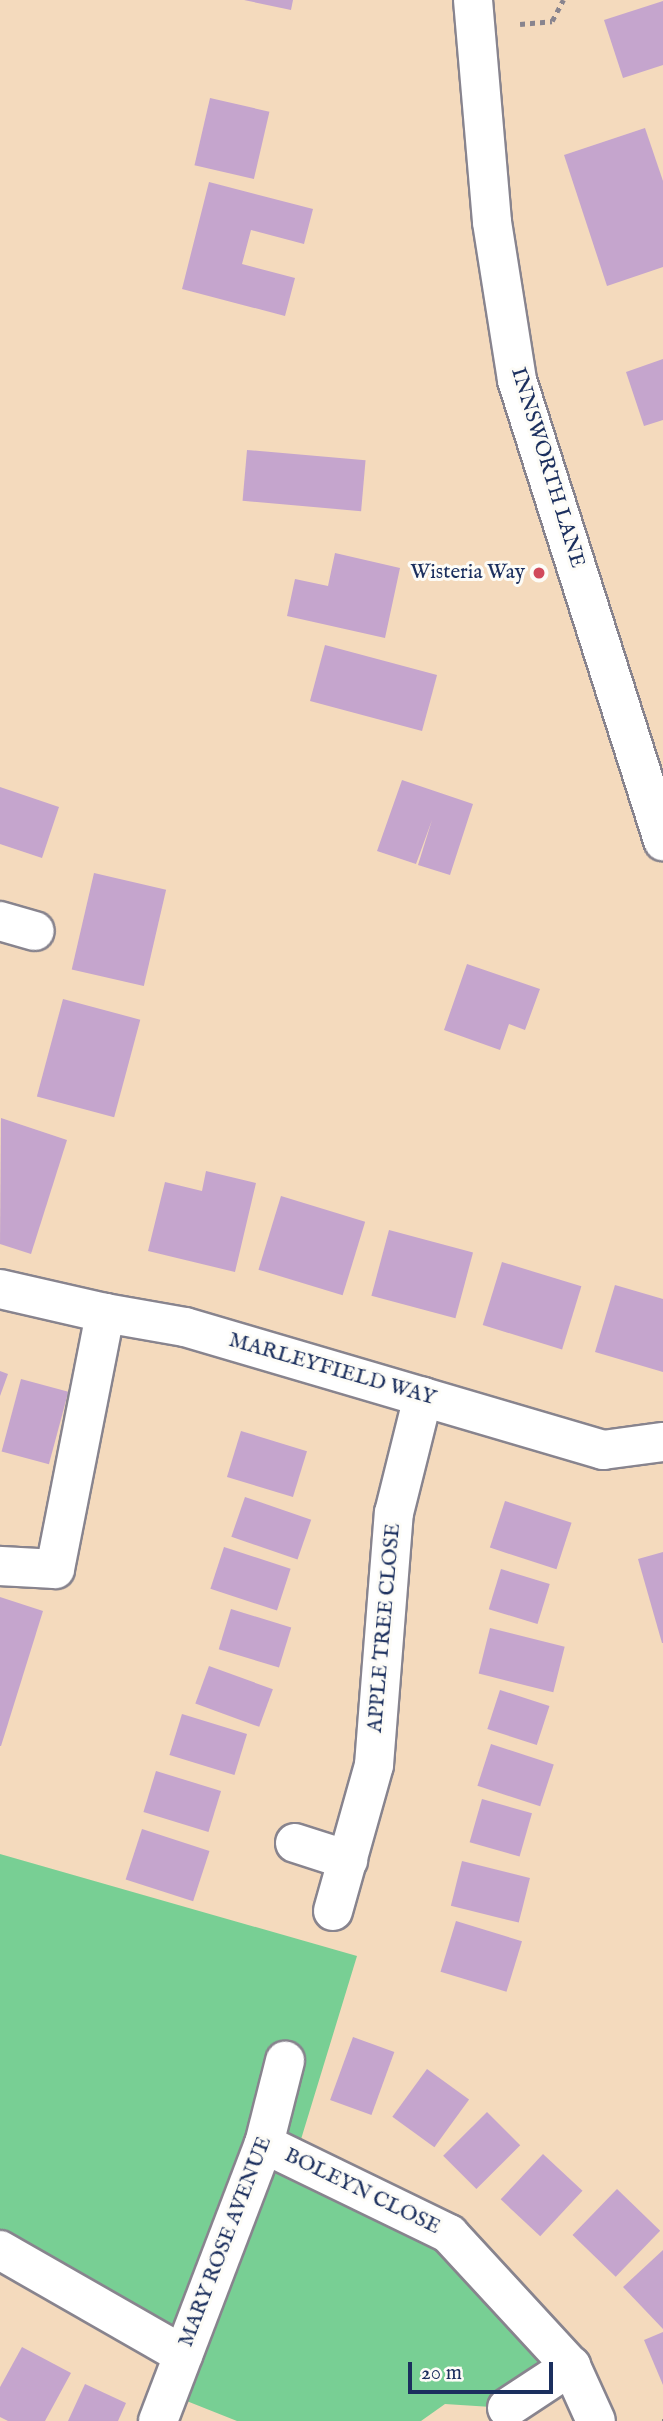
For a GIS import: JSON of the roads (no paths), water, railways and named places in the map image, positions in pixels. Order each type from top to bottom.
[{"type":"street","name":"INNSWORTH LANE","points":[[473,0],[481,126],[492,222],[517,380],[663,841]]},
{"type":"street","name":"MARLEYFIELD WAY","points":[[0,1289],[105,1313],[185,1327],[603,1450],[663,1442]]},
{"type":"street","points":[[0,1566],[55,1569],[105,1313]]},
{"type":"street","name":"APPLE TREE CLOSE","points":[[333,1911],[374,1765],[394,1513],[423,1397]]},
{"type":"street","points":[[295,1843],[348,1860]]},
{"type":"street","name":"MARY ROSE AVENUE","points":[[158,2421],[264,2144],[285,2061]]},
{"type":"street","name":"BOLEYN CLOSE","points":[[264,2144],[449,2234],[571,2366],[596,2421]]},
{"type":"street","points":[[0,2250],[183,2355]]},
{"type":"street","points":[[507,2408],[571,2366]]},
{"type":"place","name":"Wisteria Way","points":[[539,573]]}]
